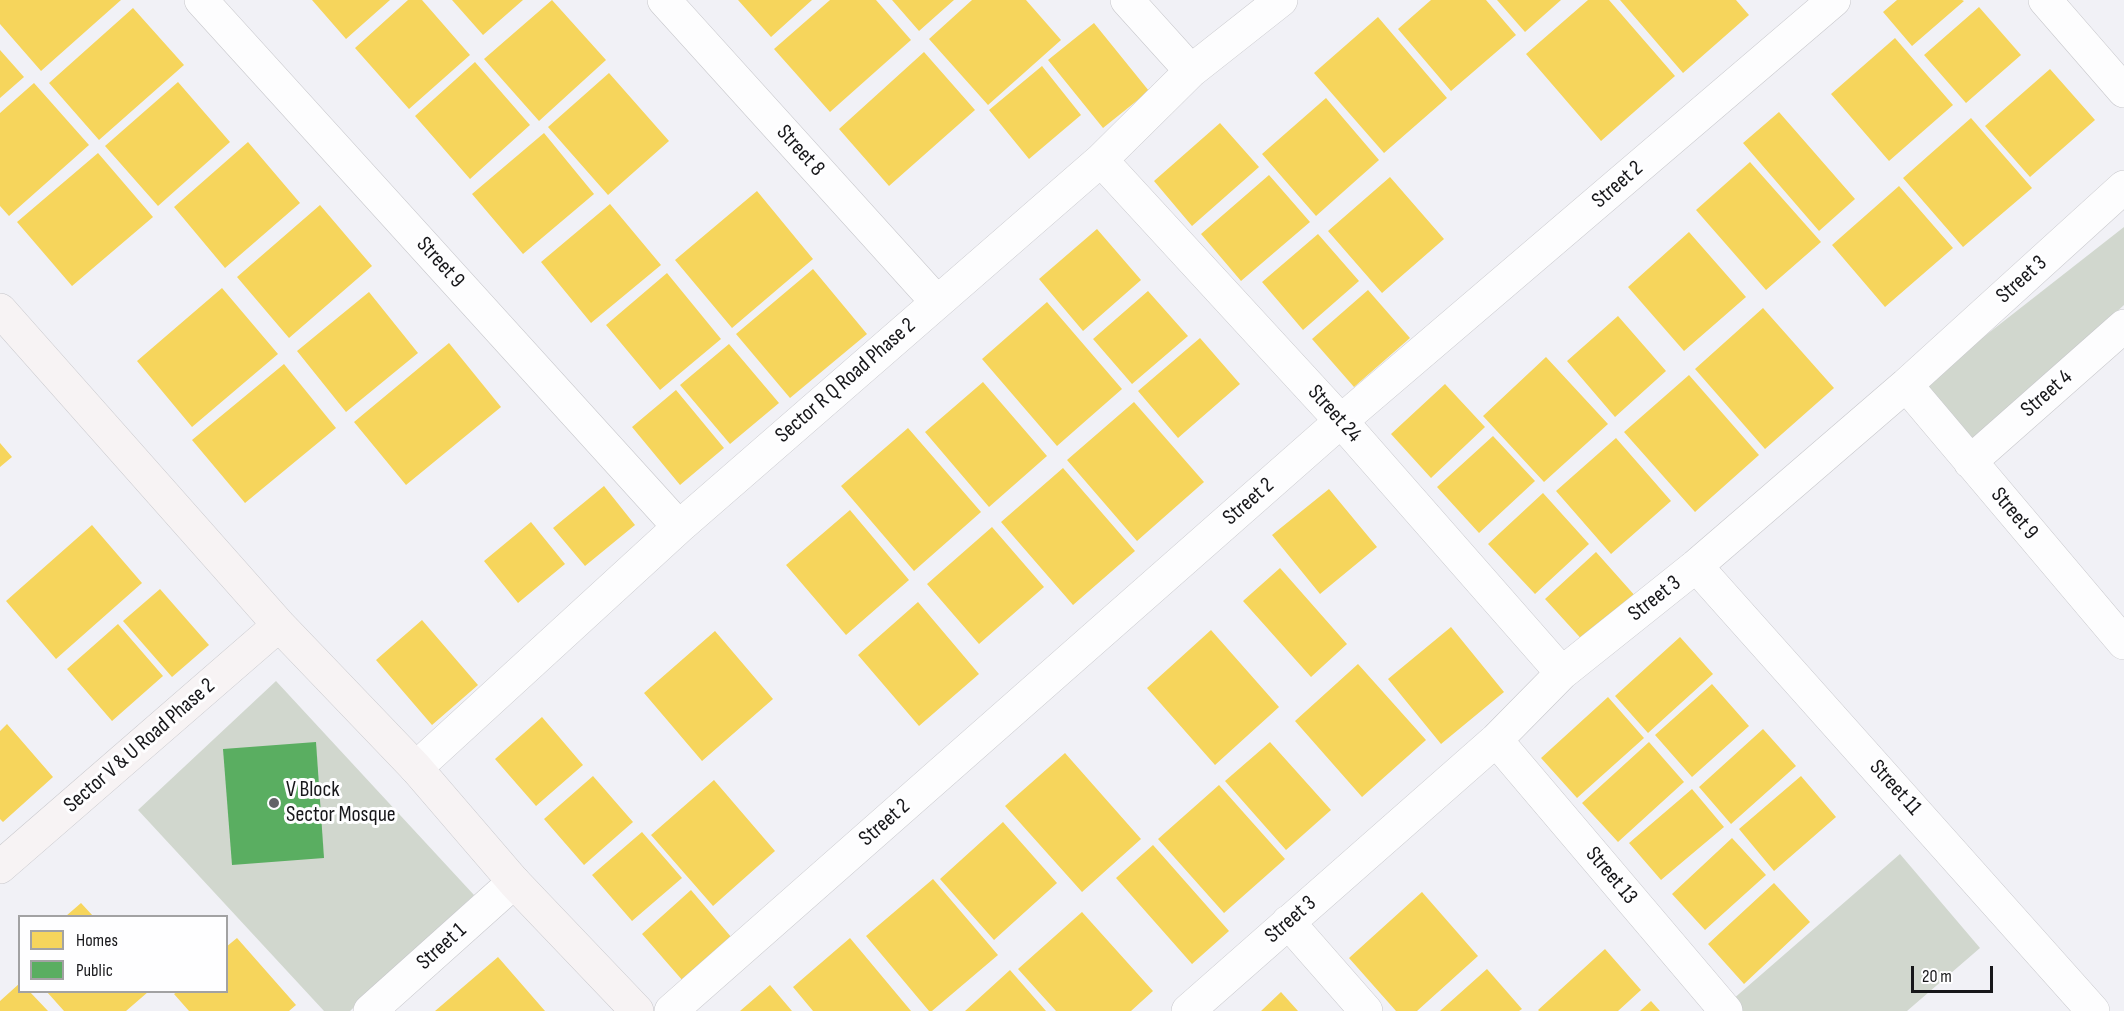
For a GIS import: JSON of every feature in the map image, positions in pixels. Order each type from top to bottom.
[{"type":"street","name":"Street 9","points":[[201,0],[679,527]]},
{"type":"street","name":"Street 8","points":[[664,0],[937,302]]},
{"type":"street","points":[[1127,0],[1191,71]]},
{"type":"street","name":"Sector R Q Road Phase 2","points":[[416,768],[679,527],[1101,160],[1191,71],[1281,0]]},
{"type":"street","name":"Street 2","points":[[671,1011],[1341,422],[1834,0]]},
{"type":"street","points":[[2045,0],[2124,91]]},
{"type":"street","name":"Street 24","points":[[1101,160],[1341,422],[1562,673]]},
{"type":"street","name":"Street 3","points":[[1188,1011],[1496,740],[1562,673],[1696,566],[1906,385],[2124,187]]},
{"type":"street","points":[[0,310],[279,625],[416,768],[513,882],[637,1011]]},
{"type":"street","name":"Street 4","points":[[1970,462],[2124,326]]},
{"type":"street","name":"Street 9","points":[[1906,385],[2124,643]]},
{"type":"street","name":"Street 11","points":[[1696,566],[2093,1011]]},
{"type":"street","name":"Sector V & U Road Phase 2","points":[[5,854],[279,625]]},
{"type":"street","name":"Street 13","points":[[1496,740],[1726,1011]]},
{"type":"street","name":"Street 1","points":[[370,1011],[513,882]]},
{"type":"street","points":[[1288,922],[1366,1011]]},
{"type":"shaded area","points":[[2124,227],[2124,305],[1968,448],[1926,382]]},
{"type":"shaded area","points":[[276,681],[474,895],[350,1011],[324,1011],[138,810]]},
{"type":"shaded area","points":[[1900,854],[1980,948],[1907,1011],[1741,1011],[1732,1000]]},
{"type":"building: Homes","points":[[0,0],[121,0],[41,71],[0,24]]},
{"type":"building: Homes","points":[[312,0],[390,0],[346,39]]},
{"type":"building: Homes","points":[[408,0],[422,0],[470,55],[409,109],[355,48]]},
{"type":"building: Homes","points":[[452,0],[523,0],[483,35]]},
{"type":"building: Homes","points":[[552,0],[606,60],[539,121],[484,59]]},
{"type":"building: Homes","points":[[738,0],[812,0],[771,37]]},
{"type":"building: Homes","points":[[830,0],[876,0],[911,40],[830,112],[774,49]]},
{"type":"building: Homes","points":[[892,0],[954,0],[919,31]]},
{"type":"building: Homes","points":[[972,0],[1026,0],[1061,40],[988,105],[929,39]]},
{"type":"building: Homes","points":[[1431,0],[1486,0],[1516,35],[1451,91],[1398,29]]},
{"type":"building: Homes","points":[[1497,0],[1561,0],[1525,32]]},
{"type":"building: Homes","points":[[1588,0],[1609,0],[1675,76],[1601,141],[1526,54]]},
{"type":"building: Homes","points":[[1620,0],[1736,0],[1749,15],[1683,73]]},
{"type":"building: Homes","points":[[1897,0],[1964,1],[1912,46],[1883,12]]},
{"type":"building: Homes","points":[[1979,7],[2021,55],[1966,103],[1924,55]]},
{"type":"building: Homes","points":[[133,8],[184,65],[99,140],[49,83]]},
{"type":"building: Homes","points":[[1378,17],[1447,98],[1384,153],[1314,73]]},
{"type":"building: Homes","points":[[1094,23],[1149,91],[1103,128],[1048,60]]},
{"type":"building: Homes","points":[[1895,38],[1953,105],[1889,161],[1831,94]]},
{"type":"building: Homes","points":[[0,50],[24,77],[0,98]]},
{"type":"building: Homes","points":[[924,52],[975,110],[889,186],[839,129]]},
{"type":"building: Homes","points":[[475,62],[530,125],[470,179],[415,116]]},
{"type":"building: Homes","points":[[1042,66],[1081,115],[1029,159],[989,110]]},
{"type":"building: Homes","points":[[2050,69],[2095,120],[2030,177],[1985,126]]},
{"type":"building: Homes","points":[[609,73],[669,141],[608,195],[548,127]]},
{"type":"building: Homes","points":[[178,82],[230,142],[158,206],[105,146]]},
{"type":"building: Homes","points":[[34,83],[89,145],[9,216],[0,206],[0,113]]},
{"type":"building: Homes","points":[[1326,98],[1379,160],[1316,216],[1262,154]]},
{"type":"building: Homes","points":[[1779,112],[1855,199],[1819,231],[1743,143]]},
{"type":"building: Homes","points":[[1971,118],[2032,188],[1963,247],[1903,178]]},
{"type":"building: Homes","points":[[1220,123],[1259,167],[1192,226],[1154,181]]},
{"type":"building: Homes","points":[[544,133],[594,194],[523,254],[472,194]]},
{"type":"building: Homes","points":[[248,142],[300,203],[225,268],[174,207]]},
{"type":"building: Homes","points":[[98,153],[153,217],[72,286],[17,222]]},
{"type":"building: Homes","points":[[1750,162],[1821,242],[1766,290],[1696,210]]},
{"type":"building: Homes","points":[[1269,175],[1310,222],[1241,281],[1201,234]]},
{"type":"building: Homes","points":[[1390,177],[1444,239],[1382,293],[1328,231]]},
{"type":"building: Homes","points":[[1899,186],[1953,248],[1885,307],[1832,245]]},
{"type":"building: Homes","points":[[757,191],[813,259],[732,328],[675,260]]},
{"type":"building: Homes","points":[[610,204],[661,265],[591,323],[541,262]]},
{"type":"building: Homes","points":[[320,205],[372,266],[289,338],[237,277]]},
{"type":"building: Homes","points":[[1097,229],[1141,280],[1083,331],[1039,279]]},
{"type":"building: Homes","points":[[1689,232],[1746,297],[1684,351],[1628,287]]},
{"type":"building: Homes","points":[[1318,234],[1359,281],[1303,330],[1262,282]]},
{"type":"building: Homes","points":[[813,269],[867,334],[790,398],[736,334]]},
{"type":"building: Homes","points":[[667,273],[721,339],[660,390],[606,325]]},
{"type":"building: Homes","points":[[222,288],[278,354],[192,427],[137,361]]},
{"type":"building: Homes","points":[[1368,290],[1410,338],[1354,387],[1312,339]]},
{"type":"building: Homes","points":[[1148,291],[1188,336],[1132,384],[1093,339]]},
{"type":"building: Homes","points":[[369,292],[418,353],[346,412],[297,351]]},
{"type":"building: Homes","points":[[1047,302],[1122,389],[1057,446],[982,359]]},
{"type":"building: Homes","points":[[1763,308],[1834,388],[1765,449],[1695,369]]},
{"type":"building: Homes","points":[[1618,316],[1666,371],[1615,417],[1567,361]]},
{"type":"building: Homes","points":[[1200,338],[1240,384],[1178,438],[1138,391]]},
{"type":"building: Homes","points":[[449,343],[501,407],[406,485],[354,422]]},
{"type":"building: Homes","points":[[729,344],[779,403],[730,444],[680,385]]},
{"type":"building: Homes","points":[[1546,357],[1608,424],[1544,482],[1483,416]]},
{"type":"building: Homes","points":[[284,364],[336,428],[245,503],[192,440]]},
{"type":"building: Homes","points":[[1689,375],[1759,455],[1695,512],[1624,432]]},
{"type":"building: Homes","points":[[983,382],[1047,456],[989,507],[925,432]]},
{"type":"building: Homes","points":[[1445,384],[1485,427],[1431,478],[1391,434]]},
{"type":"building: Homes","points":[[676,390],[724,448],[680,485],[632,427]]},
{"type":"building: Homes","points":[[1134,402],[1204,482],[1137,541],[1067,460]]},
{"type":"building: Homes","points":[[908,428],[981,512],[914,571],[841,486]]},
{"type":"building: Homes","points":[[1493,436],[1535,481],[1479,533],[1437,487]]},
{"type":"building: Homes","points":[[1616,438],[1671,501],[1611,554],[1556,491]]},
{"type":"building: Homes","points":[[0,443],[12,457],[0,467]]},
{"type":"building: Homes","points":[[1063,468],[1135,551],[1073,605],[1001,522]]},
{"type":"building: Homes","points":[[604,486],[635,525],[585,566],[553,528]]},
{"type":"building: Homes","points":[[1329,489],[1377,547],[1320,594],[1272,535]]},
{"type":"building: Homes","points":[[1543,493],[1589,544],[1535,594],[1488,544]]},
{"type":"building: Homes","points":[[850,510],[909,580],[846,635],[786,565]]},
{"type":"building: Homes","points":[[531,522],[565,564],[518,603],[484,561]]},
{"type":"building: Homes","points":[[92,525],[142,583],[56,659],[6,601]]},
{"type":"building: Homes","points":[[992,527],[1044,587],[979,644],[927,584]]},
{"type":"building: Homes","points":[[1596,552],[1637,598],[1586,644],[1545,599]]},
{"type":"building: Homes","points":[[1280,568],[1347,644],[1311,677],[1243,601]]},
{"type":"building: Homes","points":[[160,589],[209,645],[172,677],[123,621]]},
{"type":"building: Homes","points":[[918,602],[979,674],[919,726],[858,655]]},
{"type":"building: Homes","points":[[422,620],[478,685],[432,725],[376,660]]},
{"type":"building: Homes","points":[[118,624],[163,676],[112,721],[67,669]]},
{"type":"building: Homes","points":[[1451,627],[1504,692],[1441,744],[1388,679]]},
{"type":"building: Homes","points":[[1211,630],[1279,707],[1215,765],[1147,688]]},
{"type":"building: Homes","points":[[715,631],[773,699],[702,761],[644,693]]},
{"type":"building: Homes","points":[[1680,637],[1713,674],[1648,733],[1615,696]]},
{"type":"building: Homes","points":[[1358,664],[1426,740],[1362,797],[1295,721]]},
{"type":"building: Homes","points":[[1712,684],[1749,726],[1692,777],[1655,735]]},
{"type":"building: Homes","points":[[1608,697],[1644,738],[1577,798],[1541,758]]},
{"type":"building: Homes","points":[[542,717],[583,765],[536,806],[495,759]]},
{"type":"building: Homes","points":[[7,724],[53,777],[3,822],[0,819],[0,731]]},
{"type":"building: Homes","points":[[1763,729],[1796,766],[1731,824],[1699,787]]},
{"type":"building: Homes","points":[[1270,742],[1331,810],[1286,850],[1225,781]]},
{"type":"building: Homes","points":[[1649,742],[1684,782],[1618,842],[1582,803]]},
{"type":"building: Homes","points":[[1065,753],[1141,839],[1082,892],[1005,806]]},
{"type":"building: Homes","points":[[593,776],[633,822],[584,865],[544,819]]},
{"type":"building: Homes","points":[[1801,776],[1836,817],[1774,871],[1739,829]]},
{"type":"building: Homes","points":[[714,780],[775,851],[713,906],[651,835]]},
{"type":"building: Homes","points":[[1219,785],[1285,859],[1224,913],[1158,839]]},
{"type":"building: Homes","points":[[1692,789],[1724,827],[1661,880],[1629,843]]},
{"type":"building: Homes","points":[[1003,822],[1057,883],[994,940],[940,879]]},
{"type":"building: Homes","points":[[642,832],[682,878],[632,921],[592,875]]},
{"type":"building: Homes","points":[[1732,838],[1766,875],[1705,930],[1672,894]]},
{"type":"building: Homes","points":[[1153,845],[1229,931],[1192,964],[1116,878]]},
{"type":"building: Homes","points":[[933,879],[998,955],[932,1011],[929,1011],[866,936]]},
{"type":"building: Homes","points":[[1774,883],[1810,922],[1744,984],[1708,944]]},
{"type":"building: Homes","points":[[691,890],[732,938],[683,981],[642,934]]},
{"type":"building: Homes","points":[[1422,892],[1478,956],[1417,1011],[1396,1011],[1349,958]]},
{"type":"building: Homes","points":[[81,903],[92,915],[67,915]]},
{"type":"building: Homes","points":[[1082,912],[1153,991],[1131,1011],[1056,1011],[1018,969]]},
{"type":"building: Homes","points":[[237,938],[296,1005],[289,1011],[189,1011],[174,994],[228,993],[228,945]]},
{"type":"building: Homes","points":[[850,938],[911,1011],[813,1011],[793,987]]},
{"type":"building: Homes","points":[[1605,949],[1641,990],[1618,1011],[1538,1010]]},
{"type":"building: Homes","points":[[498,957],[545,1011],[435,1011]]},
{"type":"building: Homes","points":[[1487,969],[1522,1009],[1519,1011],[1440,1011]]},
{"type":"building: Homes","points":[[1010,970],[1046,1011],[965,1011]]},
{"type":"building: Homes","points":[[18,985],[18,993],[31,993],[48,1011],[0,1011],[0,1001]]},
{"type":"building: Homes","points":[[770,985],[792,1011],[740,1011]]},
{"type":"building: Homes","points":[[1281,992],[1298,1011],[1261,1011]]},
{"type":"building: Homes","points":[[48,993],[147,993],[126,1011],[64,1011]]},
{"type":"building: Homes","points":[[1651,1001],[1660,1011],[1640,1011]]},
{"type":"building: Public","name":"V Block Sector Mosque","points":[[316,742],[324,858],[232,865],[223,749]]},
{"type":"place","name":"V Block Sector Mosque","points":[[274,803]]}]
